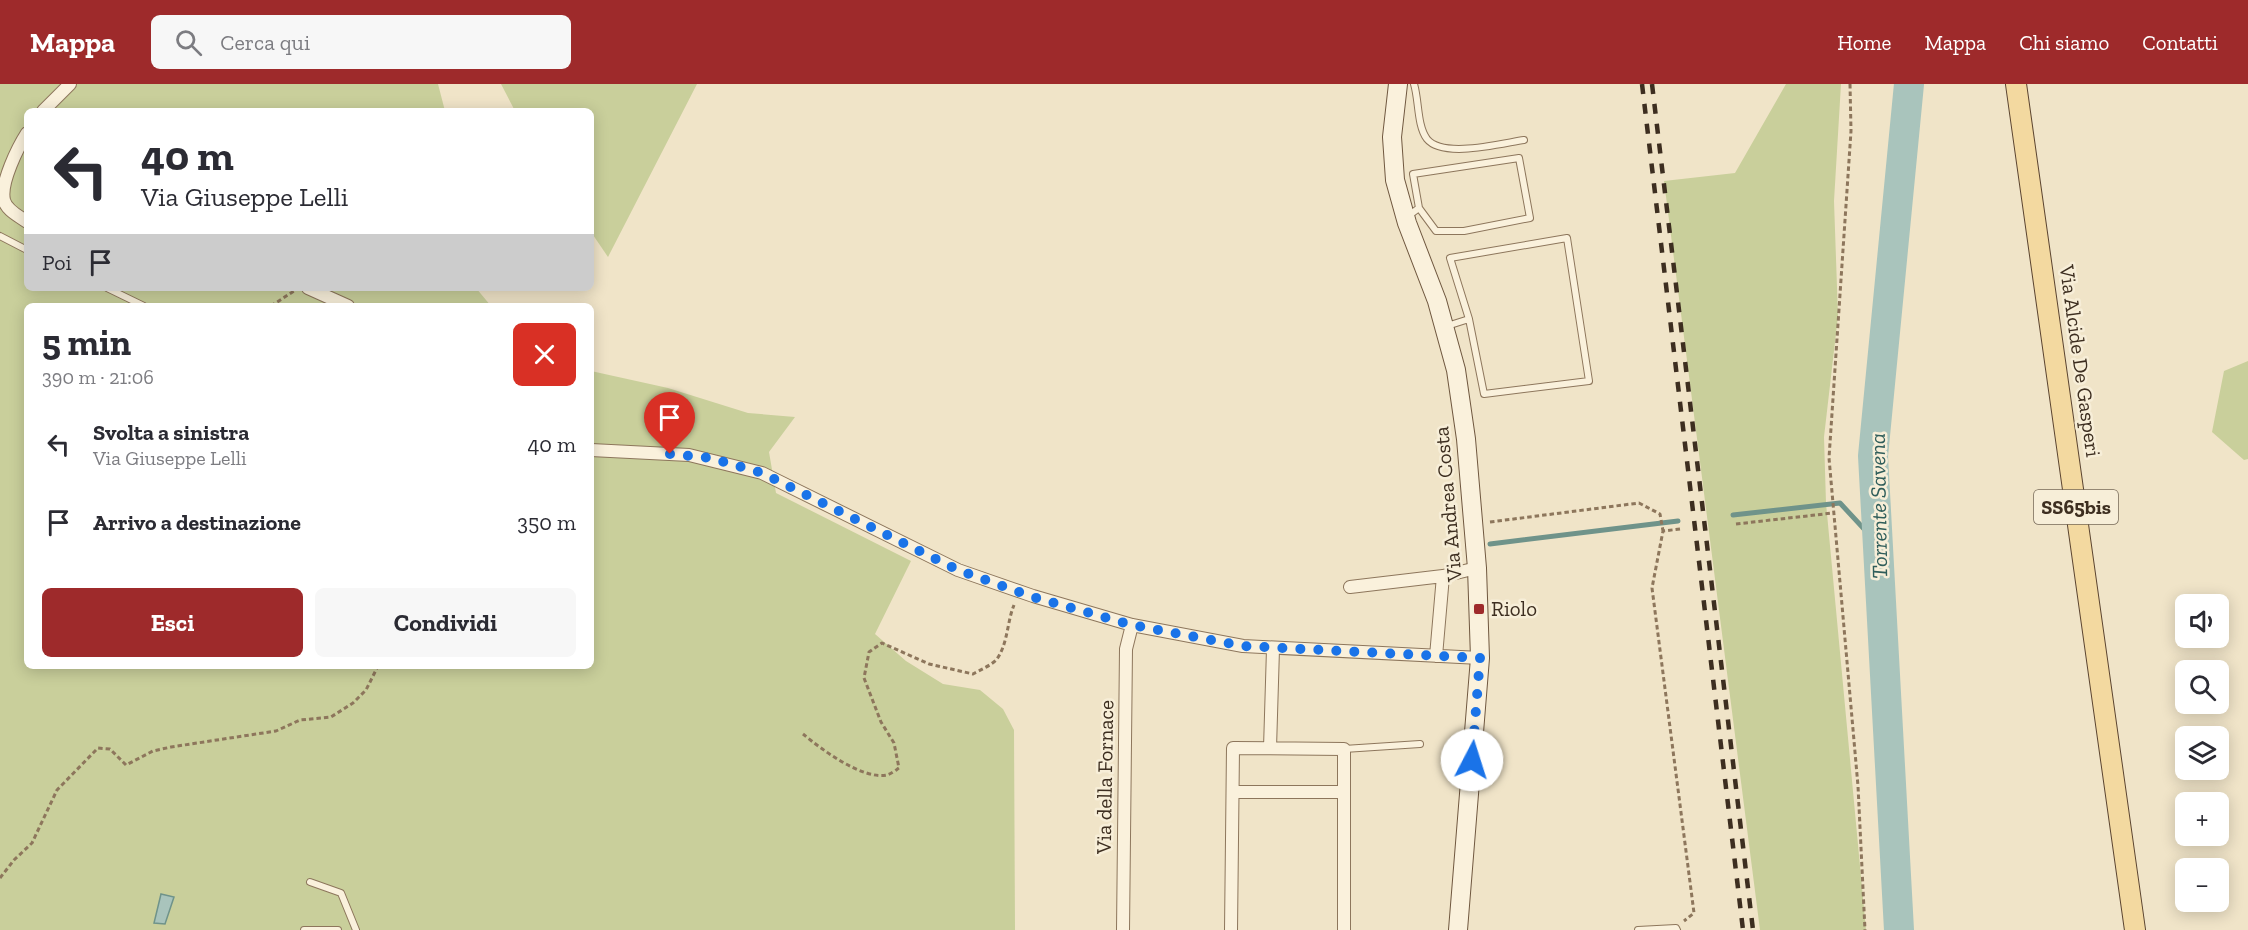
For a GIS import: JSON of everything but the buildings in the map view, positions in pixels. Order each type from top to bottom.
[{"type":"main road","name":"Via Andrea Costa","points":[[1398,84],[1392,137],[1395,180],[1412,213],[1444,327],[1463,411],[1474,525],[1480,658],[1458,930]]},
{"type":"main road","name":"Via Alcide De Gasperi","points":[[2016,84],[2135,930]]},
{"type":"street","points":[[46,108],[70,84]]},
{"type":"street","points":[[24,140],[4,186],[3,200],[5,210],[24,220]]},
{"type":"street","points":[[315,291],[341,303]]},
{"type":"street","points":[[594,450],[689,455],[754,470],[789,485],[926,556],[1019,592],[1132,625],[1219,643],[1273,649],[1480,658]]},
{"type":"street","points":[[1350,587],[1443,576],[1477,568]]},
{"type":"street","points":[[1436,656],[1443,576]]},
{"type":"street","name":"Via della Fornace","points":[[1123,930],[1126,649],[1132,625]]},
{"type":"street","points":[[1270,748],[1273,649]]},
{"type":"street","points":[[1231,930],[1233,748],[1344,748],[1344,930]]},
{"type":"street","points":[[1234,792],[1344,792]]},
{"type":"lane","points":[[1414,84],[1422,128],[1427,139],[1434,145],[1466,149],[1524,140]]},
{"type":"lane","points":[[1520,158],[1530,218],[1464,231],[1436,231],[1412,213],[1413,174],[1520,158]]},
{"type":"lane","points":[[0,236],[24,248]]},
{"type":"lane","points":[[1567,238],[1589,381],[1484,394],[1469,320],[1450,258],[1567,238]]},
{"type":"lane","points":[[113,291],[138,303]]},
{"type":"lane","points":[[1444,327],[1469,320]]},
{"type":"lane","points":[[1344,748],[1420,744]]},
{"type":"lane","points":[[310,882],[341,893],[356,930]]},
{"type":"lane","points":[[1638,930],[1676,929]]},
{"type":"lane","points":[[304,930],[338,930]]},
{"type":"path","points":[[1850,84],[1851,130],[1829,458],[1858,786],[1865,930]]},
{"type":"path","points":[[276,303],[294,291]]},
{"type":"path","points":[[1474,525],[1639,503],[1660,514],[1663,531],[1652,588],[1694,913],[1676,929]]},
{"type":"path","points":[[1736,524],[1833,513]]},
{"type":"path","points":[[1663,531],[1680,530]]},
{"type":"path","points":[[803,734],[825,753],[865,772],[887,775],[899,768],[894,743],[881,722],[864,678],[869,652],[882,643],[929,664],[973,674],[996,660],[1019,592]]},
{"type":"path","points":[[0,878],[14,860],[32,843],[57,790],[98,748],[110,749],[126,765],[153,751],[276,731],[300,720],[331,717],[353,703],[366,690],[376,669]]},
{"type":"green space","points":[[0,84],[438,84],[444,108],[24,108],[24,291],[478,291],[488,303],[24,303],[24,669],[594,669],[594,372],[668,388],[748,413],[795,417],[769,452],[776,493],[911,561],[875,634],[906,661],[943,684],[980,690],[1003,709],[1014,730],[1015,930],[0,930]]},
{"type":"green space","points":[[501,84],[697,84],[608,257],[594,236],[594,108],[513,108]]},
{"type":"green space","points":[[1786,84],[1841,84],[1834,201],[1838,316],[1824,437],[1826,503],[1866,930],[1760,930],[1664,181],[1735,173]]},
{"type":"green space","points":[[2248,361],[2248,459],[2244,460],[2212,432],[2224,371]]},
{"type":"water","points":[[161,894],[174,897],[165,924],[154,923]]},
{"type":"waterway","name":"Torrente Savena","points":[[1899,930],[1873,456],[1909,84]]},
{"type":"waterway","points":[[1733,515],[1840,503],[1878,544]]},
{"type":"waterway","points":[[1490,544],[1678,521]]},
{"type":"railway","points":[[1642,84],[1743,930]]},
{"type":"railway","points":[[1652,84],[1753,930]]},
{"type":"place","name":"Riolo","points":[[1479,609]]},
{"type":"route","points":[[670,454],[710,458],[762,473],[958,570],[1033,597],[1132,625],[1219,643],[1273,649],[1480,658],[1472,760]]}]
